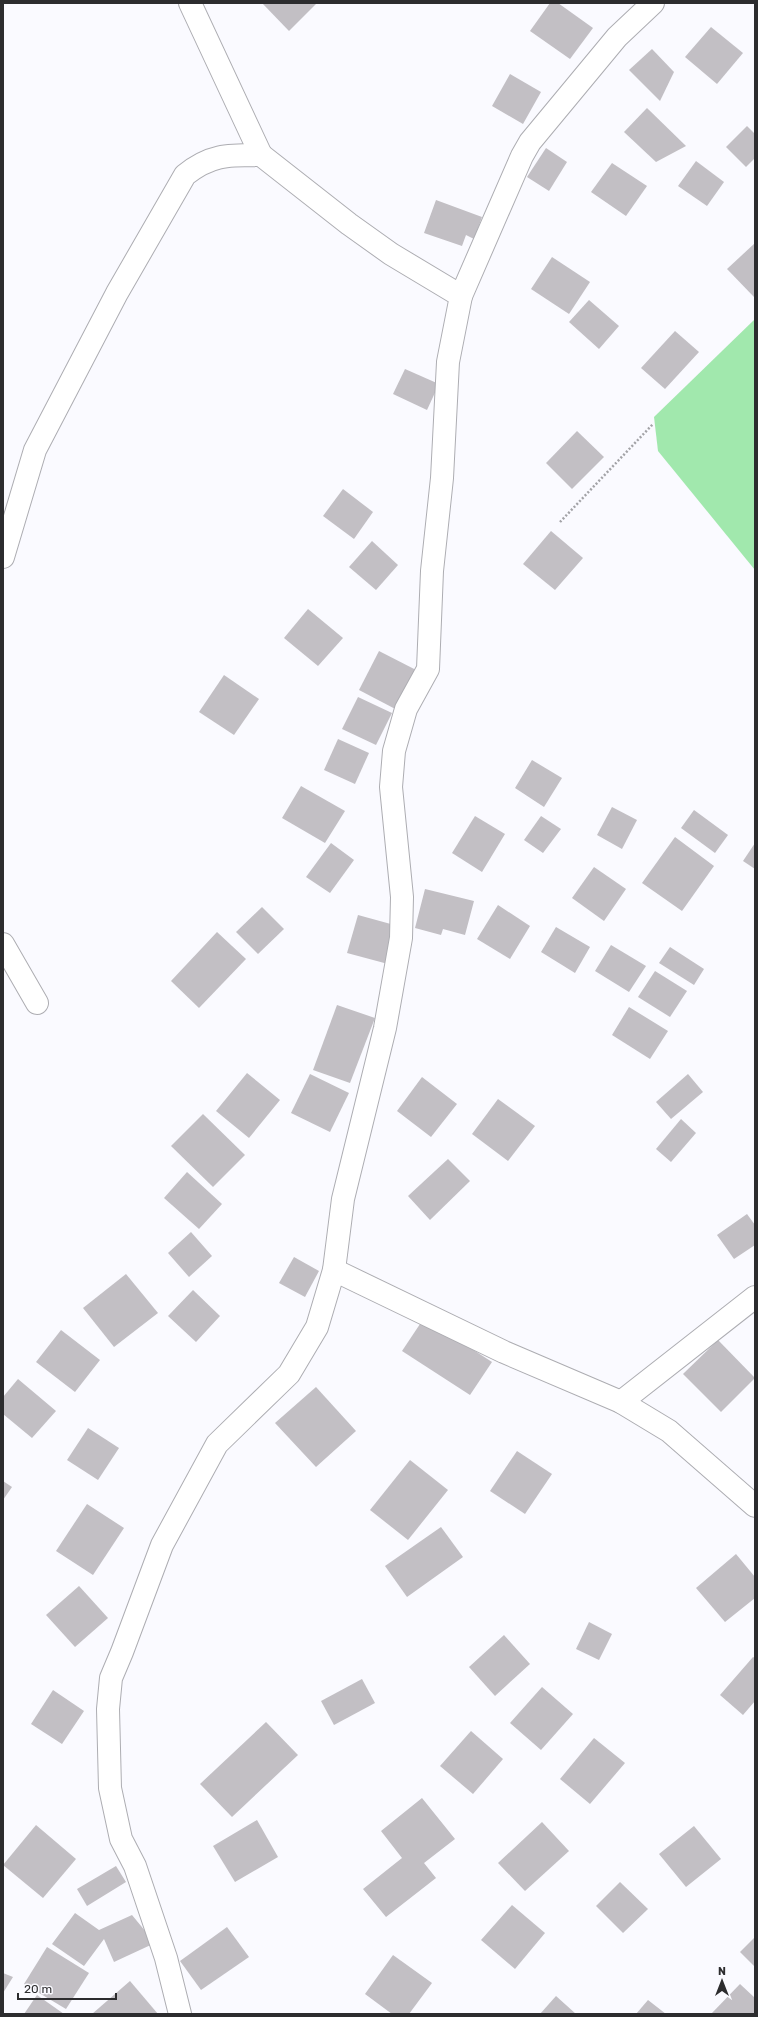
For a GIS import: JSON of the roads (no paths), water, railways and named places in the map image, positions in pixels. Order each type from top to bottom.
[{"type":"street","points":[[190,3],[261,155],[379,245],[461,296]]},
{"type":"street","points":[[180,2014],[166,1958],[135,1866],[121,1839],[110,1788],[108,1709],[111,1678],[162,1545],[216,1444],[289,1374],[317,1327],[334,1270],[343,1199],[386,1028],[401,938],[402,897],[391,787],[394,751],[406,710],[428,669],[432,571],[442,478],[448,362],[461,296],[522,156],[530,142],[617,37],[653,3]]},
{"type":"street","points":[[3,557],[35,450],[118,293],[185,175],[199,164],[219,157],[261,155]]},
{"type":"street","points":[[3,944],[37,1003]]},
{"type":"street","points":[[334,1270],[504,1352],[621,1402],[669,1431],[755,1506]]},
{"type":"street","points":[[621,1402],[755,1297]]}]
